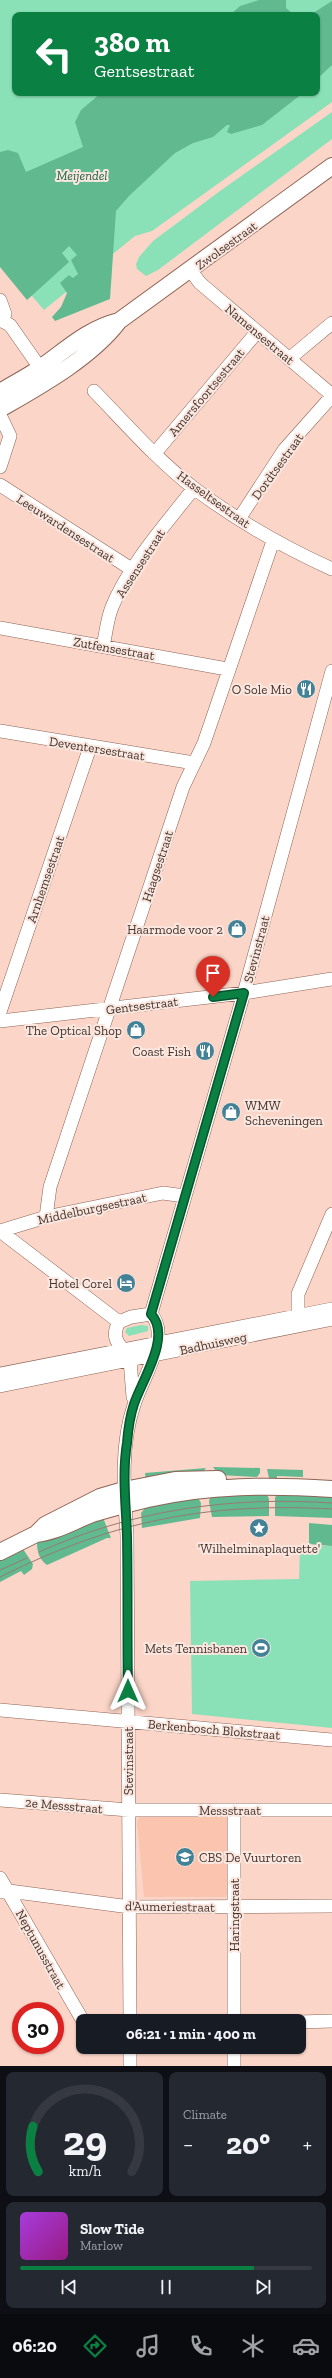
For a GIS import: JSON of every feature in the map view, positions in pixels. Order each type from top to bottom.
[{"type":"main road","name":"Zwolsestraat","points":[[0,409],[44,374],[77,339],[104,325],[119,321],[191,271],[332,166]]},
{"type":"main road","name":"Zwolsestraat","points":[[0,392],[44,374]]},
{"type":"main road","points":[[0,1552],[36,1534],[48,1533],[95,1514],[125,1497],[254,1486],[332,1489]]},
{"type":"street","name":"Namensestraat","points":[[191,271],[200,284],[332,396]]},
{"type":"street","points":[[0,300],[4,314],[2,321],[10,325],[44,374]]},
{"type":"street","points":[[289,359],[332,323]]},
{"type":"street","name":"Amersfoortsestraat","points":[[155,453],[257,332]]},
{"type":"street","name":"Hasseltsestraat","points":[[94,391],[155,453],[194,488],[272,540],[332,569]]},
{"type":"street","name":"Dordtsestraat","points":[[239,519],[284,450],[332,396]]},
{"type":"street","points":[[0,415],[10,436],[2,456]]},
{"type":"street","name":"Leeuwardensestraat","points":[[0,485],[133,570]]},
{"type":"street","name":"Assensestraat","points":[[104,646],[111,609],[119,591],[194,488]]},
{"type":"street","name":"Haagsestraat","points":[[46,1217],[50,1187],[111,1009],[183,787],[204,743],[227,669],[272,540]]},
{"type":"street","name":"Zutfensestraat","points":[[0,628],[227,669]]},
{"type":"street","name":"Stevinstraat","points":[[130,2014],[125,1497],[126,1444],[133,1406],[156,1350],[158,1329],[156,1320],[151,1314],[244,993],[332,671]]},
{"type":"street","name":"Deventersestraat","points":[[0,731],[194,763]]},
{"type":"street","name":"Arnhemsestraat","points":[[0,1012],[90,747]]},
{"type":"street","name":"Gentsestraat","points":[[0,1021],[244,993],[332,979]]},
{"type":"street","name":"Middelburgsestraat","points":[[0,1231],[46,1217],[163,1193],[184,1196]]},
{"type":"street","points":[[297,1321],[298,1294],[303,1279],[332,1214]]},
{"type":"street","points":[[0,1231],[120,1322]]},
{"type":"street","name":"Badhuisweg","points":[[0,1386],[130,1360],[156,1350],[297,1321],[332,1309]]},
{"type":"street","points":[[130,1360],[115,1340],[114,1330],[120,1322],[131,1316],[151,1314]]},
{"type":"street","name":"Badhuisweg","points":[[297,1321],[332,1319]]},
{"type":"street","name":"Badhuisweg","points":[[0,1374],[122,1349],[156,1350]]},
{"type":"street","name":"Stevinstraat","points":[[130,1360],[133,1406]]},
{"type":"street","name":"Berkenbosch Blokstraat","points":[[0,1710],[332,1740]]},
{"type":"street","name":"2e Messstraat","points":[[0,1800],[129,1810]]},
{"type":"street","name":"Messstraat","points":[[129,1810],[332,1810]]},
{"type":"street","name":"Haringstraat","points":[[234,1810],[234,2014]]},
{"type":"street","name":"Neptunusstraat","points":[[0,1878],[4,1891],[78,2014]]},
{"type":"street","name":"d'Aumeriestraat","points":[[4,1891],[130,1907],[332,1906]]},
{"type":"street","points":[[306,2022],[332,2021]]},
{"type":"street","points":[[130,2054],[130,2066]]},
{"type":"street","points":[[234,2054],[234,2066]]},
{"type":"shaded area","name":"CBS De Vuurtoren","points":[[140,1816],[227,1816],[230,1820],[229,1894],[225,1897],[144,1897],[137,1822]]},
{"type":"green space","name":"Meijendel","points":[[0,0],[332,0],[332,102],[152,231],[135,236],[44,310],[0,259]]},
{"type":"green space","points":[[259,0],[286,0],[286,8],[291,12],[233,12],[240,6]]},
{"type":"green space","points":[[332,1],[332,65],[320,76],[320,12],[315,12]]},
{"type":"green space","points":[[97,96],[299,96],[262,125],[231,134],[227,132],[230,125],[227,125],[213,137],[193,143],[175,153],[129,196],[116,211],[110,299],[55,321],[52,317],[61,307],[67,293],[60,283],[69,275],[73,278],[78,274],[71,260],[77,255],[69,246],[62,253],[69,262],[27,300],[0,267],[0,152],[8,150],[18,153],[26,172],[83,147],[75,122],[81,110]]},
{"type":"green space","points":[[332,112],[332,139],[158,270],[146,276],[137,269],[136,264],[139,257],[153,241],[220,191]]},
{"type":"green space","points":[[141,1325],[148,1326],[148,1331],[129,1336],[125,1332],[127,1328]]},
{"type":"green space","points":[[213,1467],[260,1468],[260,1473],[257,1477],[219,1475]]},
{"type":"green space","points":[[206,1468],[201,1475],[146,1481],[145,1473]]},
{"type":"green space","points":[[267,1469],[303,1470],[303,1477],[277,1476],[277,1478],[269,1478]]},
{"type":"green space","points":[[265,1490],[269,1499],[269,1516],[212,1517],[209,1502],[211,1492]]},
{"type":"green space","points":[[278,1491],[332,1494],[332,1518],[275,1516],[275,1498]]},
{"type":"green space","points":[[196,1494],[201,1503],[200,1518],[142,1528],[141,1513],[151,1501]]},
{"type":"green space","points":[[102,1515],[111,1538],[107,1538],[47,1565],[40,1558],[37,1542]]},
{"type":"green space","points":[[309,1523],[332,1525],[332,1546],[309,1544]]},
{"type":"green space","name":"Mets Tennisbanen","points":[[300,1545],[332,1546],[332,1728],[192,1714],[190,1581],[299,1579]]},
{"type":"green space","points":[[23,1549],[33,1564],[32,1569],[24,1575],[21,1571],[0,1582],[0,1560]]},
{"type":"tram line","points":[[39,1552],[110,1526],[146,1516],[182,1509],[219,1504],[257,1502],[294,1501],[332,1503]]},
{"type":"tram line","points":[[0,1577],[41,1558],[82,1542],[121,1529],[161,1519],[243,1509],[332,1509]]},
{"type":"tram line","points":[[0,1570],[27,1558]]},
{"type":"place","name":"O Sole Mio","points":[[306,689]]},
{"type":"place","name":"Haarmode voor 2","points":[[237,929]]},
{"type":"place","name":"The Optical Shop","points":[[136,1030]]},
{"type":"place","name":"Coast Fish","points":[[205,1051]]},
{"type":"place","name":"WMW Scheveningen","points":[[231,1112]]},
{"type":"place","name":"Hotel Corel","points":[[126,1283]]},
{"type":"place","name":"'Wilhelminaplaquette'","points":[[259,1528]]},
{"type":"place","name":"Mets Tennisbanen","points":[[261,1648]]},
{"type":"place","name":"CBS De Vuurtoren","points":[[185,1857]]},
{"type":"route","points":[[128,1691],[127,1535],[124,1474],[126,1444],[133,1406],[141,1384],[155,1355],[158,1329],[156,1320],[151,1314],[244,993],[213,997]]}]
